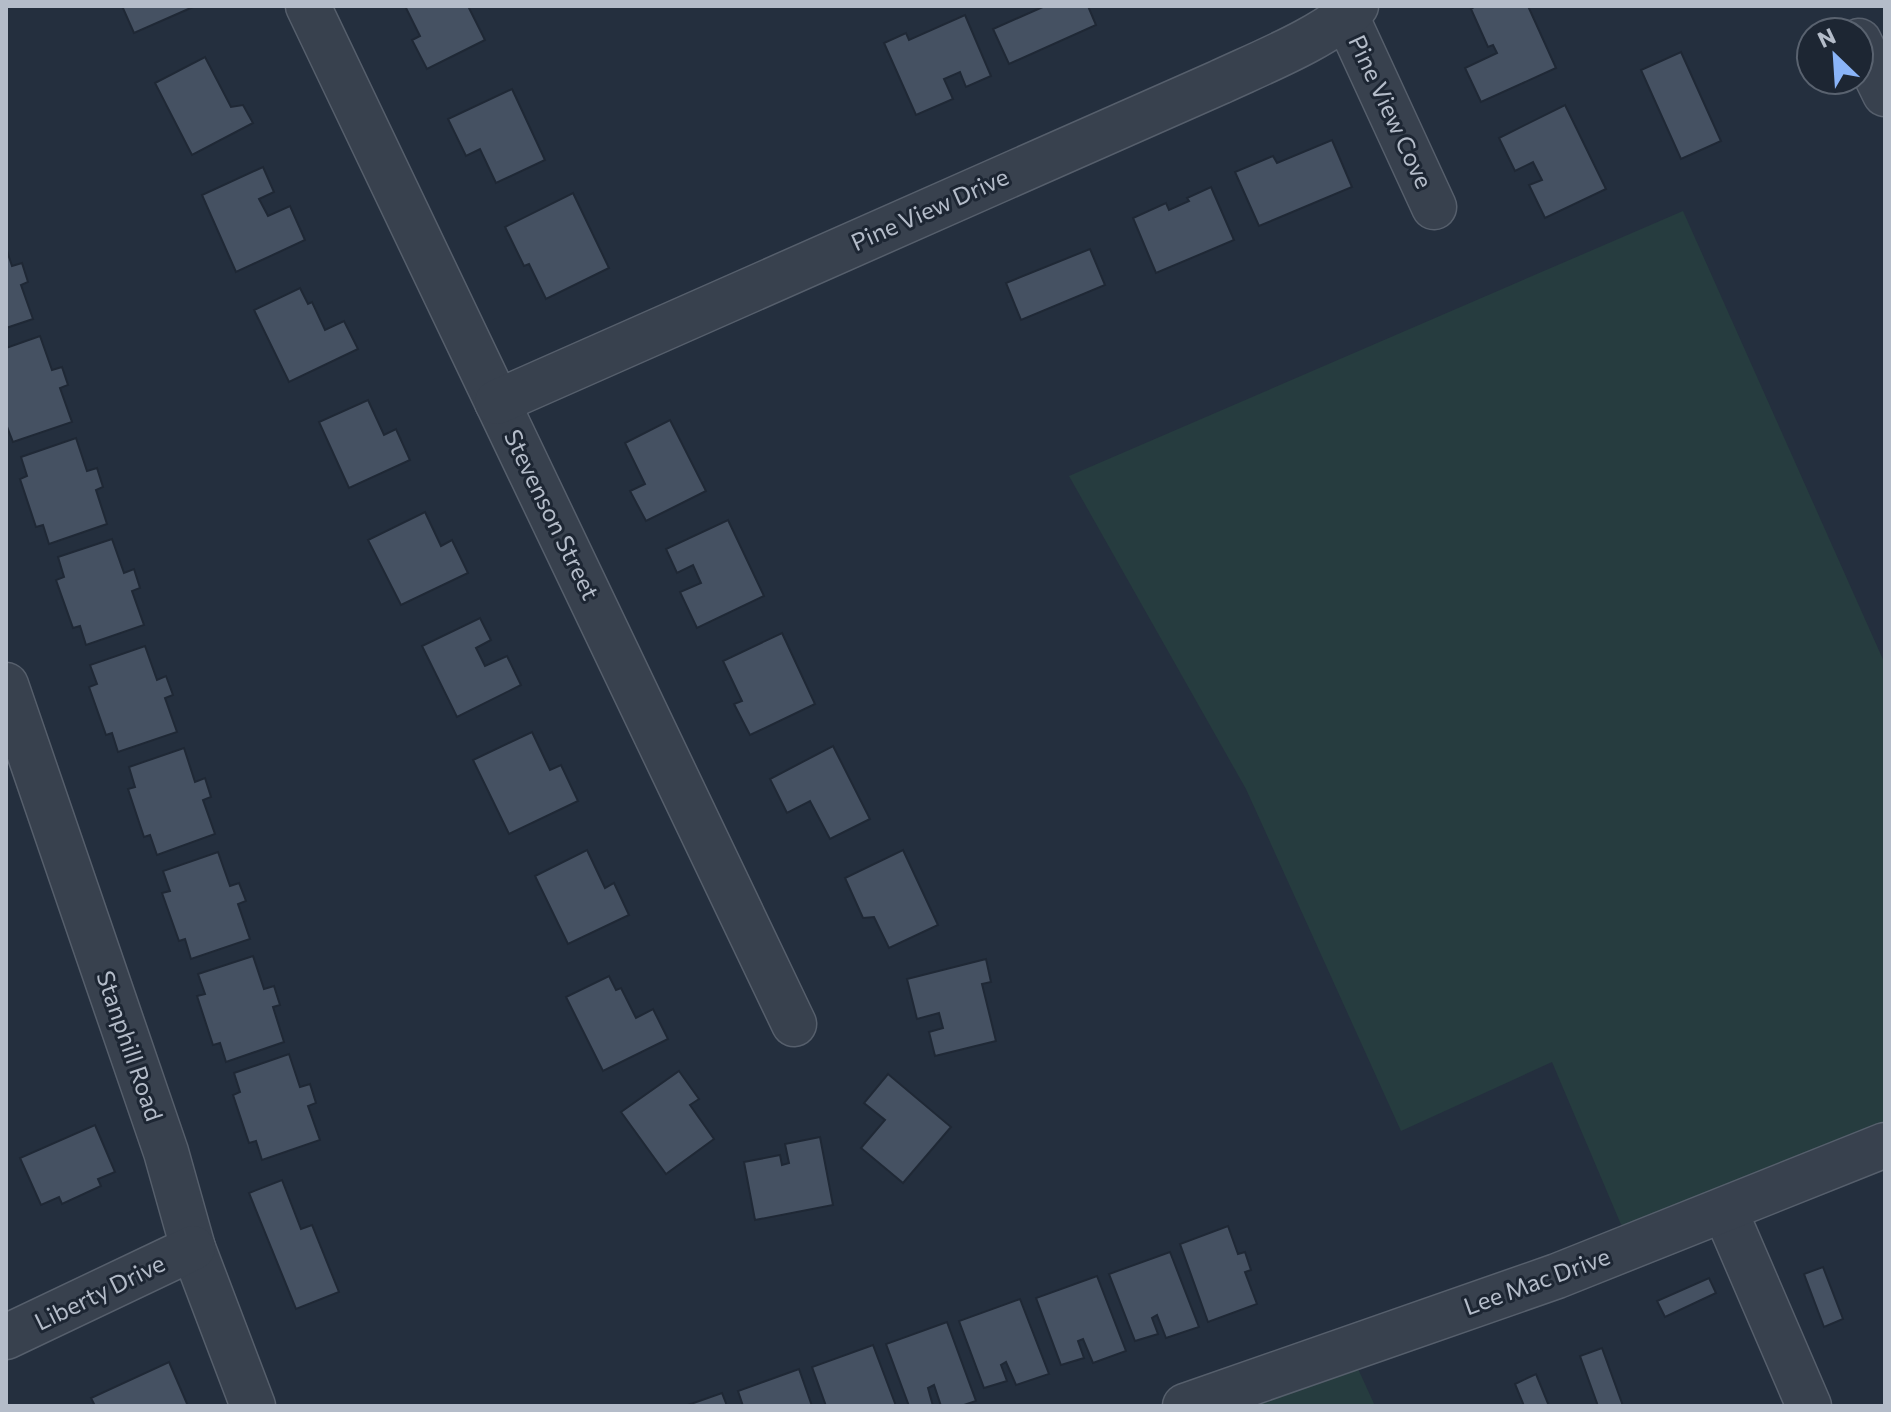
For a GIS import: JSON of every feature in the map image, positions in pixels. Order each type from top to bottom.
[{"type":"street","name":"Stevenson Street","points":[[308,6],[794,1024]]},
{"type":"street","name":"Pine View Drive","points":[[497,402],[1220,82],[1284,52],[1351,11]]},
{"type":"street","name":"Pine View Cove","points":[[1351,11],[1434,207]]},
{"type":"street","points":[[1875,74],[1885,94]]},
{"type":"street","name":"Stanphill Road","points":[[6,685],[166,1152],[193,1248],[253,1406]]},
{"type":"street","name":"Lee Mac Drive","points":[[1185,1406],[1557,1276],[1885,1145]]},
{"type":"street","points":[[1725,1211],[1809,1406]]},
{"type":"street","name":"Liberty Drive","points":[[6,1337],[193,1248]]},
{"type":"green space","points":[[1683,211],[1885,664],[1885,1144],[1631,1248],[1552,1062],[1401,1131],[1246,789],[1069,476]]},
{"type":"green space","points":[[1349,1349],[1375,1406],[1185,1406]]},
{"type":"building","points":[[122,6],[193,6],[193,7],[134,33]]},
{"type":"building","points":[[405,6],[468,6],[485,40],[427,69],[412,40],[420,36]]},
{"type":"building","points":[[1045,6],[1088,6],[1096,25],[1009,64],[993,29]]},
{"type":"building","points":[[1476,6],[1528,6],[1556,68],[1481,102],[1465,68],[1497,53],[1493,45],[1488,47],[1471,9]]},
{"type":"building","points":[[965,15],[991,76],[966,87],[960,72],[944,79],[953,99],[916,115],[884,43],[906,33],[909,40]]},
{"type":"building","points":[[1681,52],[1721,141],[1681,159],[1641,70]]},
{"type":"building","points":[[205,57],[231,107],[243,105],[253,123],[192,155],[155,83]]},
{"type":"building","points":[[512,89],[545,160],[496,183],[480,149],[466,156],[448,119]]},
{"type":"building","points":[[1565,105],[1606,189],[1545,218],[1529,185],[1542,180],[1533,162],[1515,171],[1499,138]]},
{"type":"building","points":[[1332,140],[1352,187],[1259,226],[1235,172],[1273,156],[1277,163]]},
{"type":"building","points":[[263,167],[274,192],[259,199],[268,216],[290,206],[305,240],[236,272],[202,195]]},
{"type":"building","points":[[1211,187],[1234,240],[1156,273],[1133,218],[1166,203],[1169,210]]},
{"type":"building","points":[[573,193],[609,268],[546,299],[529,264],[524,266],[505,227]]},
{"type":"building","points":[[6,248],[12,266],[22,263],[28,282],[21,285],[33,319],[6,328]]},
{"type":"building","points":[[1090,249],[1105,285],[1021,320],[1006,283]]},
{"type":"building","points":[[300,288],[308,304],[312,302],[325,330],[344,321],[358,349],[289,382],[254,310]]},
{"type":"building","points":[[40,336],[52,370],[62,367],[68,385],[60,388],[72,422],[13,442],[6,424],[6,348]]},
{"type":"building","points":[[368,400],[384,435],[396,429],[410,460],[349,488],[319,422]]},
{"type":"building","points":[[670,420],[706,491],[646,521],[630,491],[645,484],[625,443]]},
{"type":"building","points":[[76,438],[87,471],[97,468],[103,487],[96,490],[107,524],[49,544],[43,525],[36,527],[20,479],[27,476],[21,457]]},
{"type":"building","points":[[425,512],[441,546],[452,540],[468,573],[401,605],[368,540]]},
{"type":"building","points":[[728,520],[764,596],[697,628],[680,592],[701,583],[693,565],[677,573],[666,549]]},
{"type":"building","points":[[112,539],[124,573],[134,569],[140,588],[132,591],[144,625],[86,645],[80,626],[73,628],[56,580],[64,577],[58,557]]},
{"type":"building","points":[[480,618],[491,640],[476,648],[485,666],[507,656],[521,685],[457,717],[422,646]]},
{"type":"building","points":[[782,633],[815,704],[750,735],[734,704],[742,701],[723,661]]},
{"type":"building","points":[[145,646],[157,680],[166,676],[173,695],[165,698],[177,732],[118,752],[112,733],[106,735],[89,687],[97,684],[90,665]]},
{"type":"building","points":[[532,732],[550,770],[561,765],[578,801],[509,834],[473,760]]},
{"type":"building","points":[[833,746],[870,819],[830,839],[810,801],[787,813],[770,779]]},
{"type":"building","points":[[184,748],[195,782],[205,778],[211,797],[203,800],[215,834],[157,855],[150,835],[144,837],[128,789],[135,787],[129,767]]},
{"type":"building","points":[[587,850],[605,888],[614,883],[629,915],[568,944],[535,876]]},
{"type":"building","points":[[903,850],[938,925],[889,948],[874,917],[863,918],[845,878]]},
{"type":"building","points":[[218,852],[230,886],[239,883],[246,901],[238,904],[250,939],[191,959],[185,939],[179,941],[162,893],[170,891],[163,871]]},
{"type":"building","points":[[253,956],[264,989],[274,986],[280,1005],[273,1007],[284,1042],[226,1062],[220,1043],[213,1045],[197,996],[205,994],[198,974]]},
{"type":"building","points":[[986,959],[991,982],[982,984],[996,1041],[935,1056],[929,1032],[943,1028],[939,1013],[917,1019],[907,979]]},
{"type":"building","points":[[609,976],[616,990],[621,988],[636,1018],[653,1009],[668,1039],[603,1071],[566,997]]},
{"type":"building","points":[[289,1054],[300,1087],[310,1084],[316,1103],[308,1106],[320,1140],[262,1160],[256,1141],[249,1143],[233,1095],[240,1092],[234,1073]]},
{"type":"building","points":[[679,1071],[699,1099],[690,1105],[714,1139],[666,1174],[621,1112]]},
{"type":"building","points":[[888,1074],[951,1127],[903,1183],[861,1148],[885,1120],[864,1103]]},
{"type":"building","points":[[95,1125],[115,1172],[98,1179],[101,1186],[62,1204],[59,1197],[41,1205],[20,1158]]},
{"type":"building","points":[[820,1137],[833,1205],[755,1220],[744,1162],[780,1155],[782,1165],[789,1163],[785,1144]]},
{"type":"building","points":[[282,1180],[301,1229],[312,1225],[339,1292],[296,1309],[249,1193]]},
{"type":"building","points":[[1228,1226],[1238,1254],[1245,1252],[1251,1270],[1245,1272],[1257,1304],[1208,1322],[1180,1244]]},
{"type":"building","points":[[1170,1252],[1199,1327],[1166,1338],[1157,1315],[1152,1318],[1158,1334],[1135,1341],[1109,1274]]},
{"type":"building","points":[[1823,1267],[1843,1319],[1824,1327],[1804,1274]]},
{"type":"building","points":[[1097,1276],[1126,1351],[1093,1363],[1083,1339],[1078,1341],[1084,1358],[1061,1365],[1036,1298]]},
{"type":"building","points":[[1709,1278],[1716,1293],[1665,1317],[1657,1301]]},
{"type":"building","points":[[1020,1299],[1049,1374],[1016,1385],[1006,1362],[1001,1365],[1007,1381],[984,1388],[959,1321]]},
{"type":"building","points":[[947,1322],[976,1401],[961,1406],[941,1406],[934,1385],[928,1388],[933,1406],[909,1406],[886,1344]]},
{"type":"building","points":[[873,1345],[896,1406],[826,1406],[812,1367]]},
{"type":"building","points":[[1602,1348],[1623,1406],[1598,1406],[1580,1356]]},
{"type":"building","points":[[169,1362],[188,1406],[95,1406],[91,1398]]},
{"type":"building","points":[[799,1369],[812,1406],[743,1406],[738,1391]]},
{"type":"building","points":[[1536,1374],[1549,1406],[1524,1406],[1515,1384]]},
{"type":"building","points":[[722,1393],[727,1406],[685,1406]]}]
